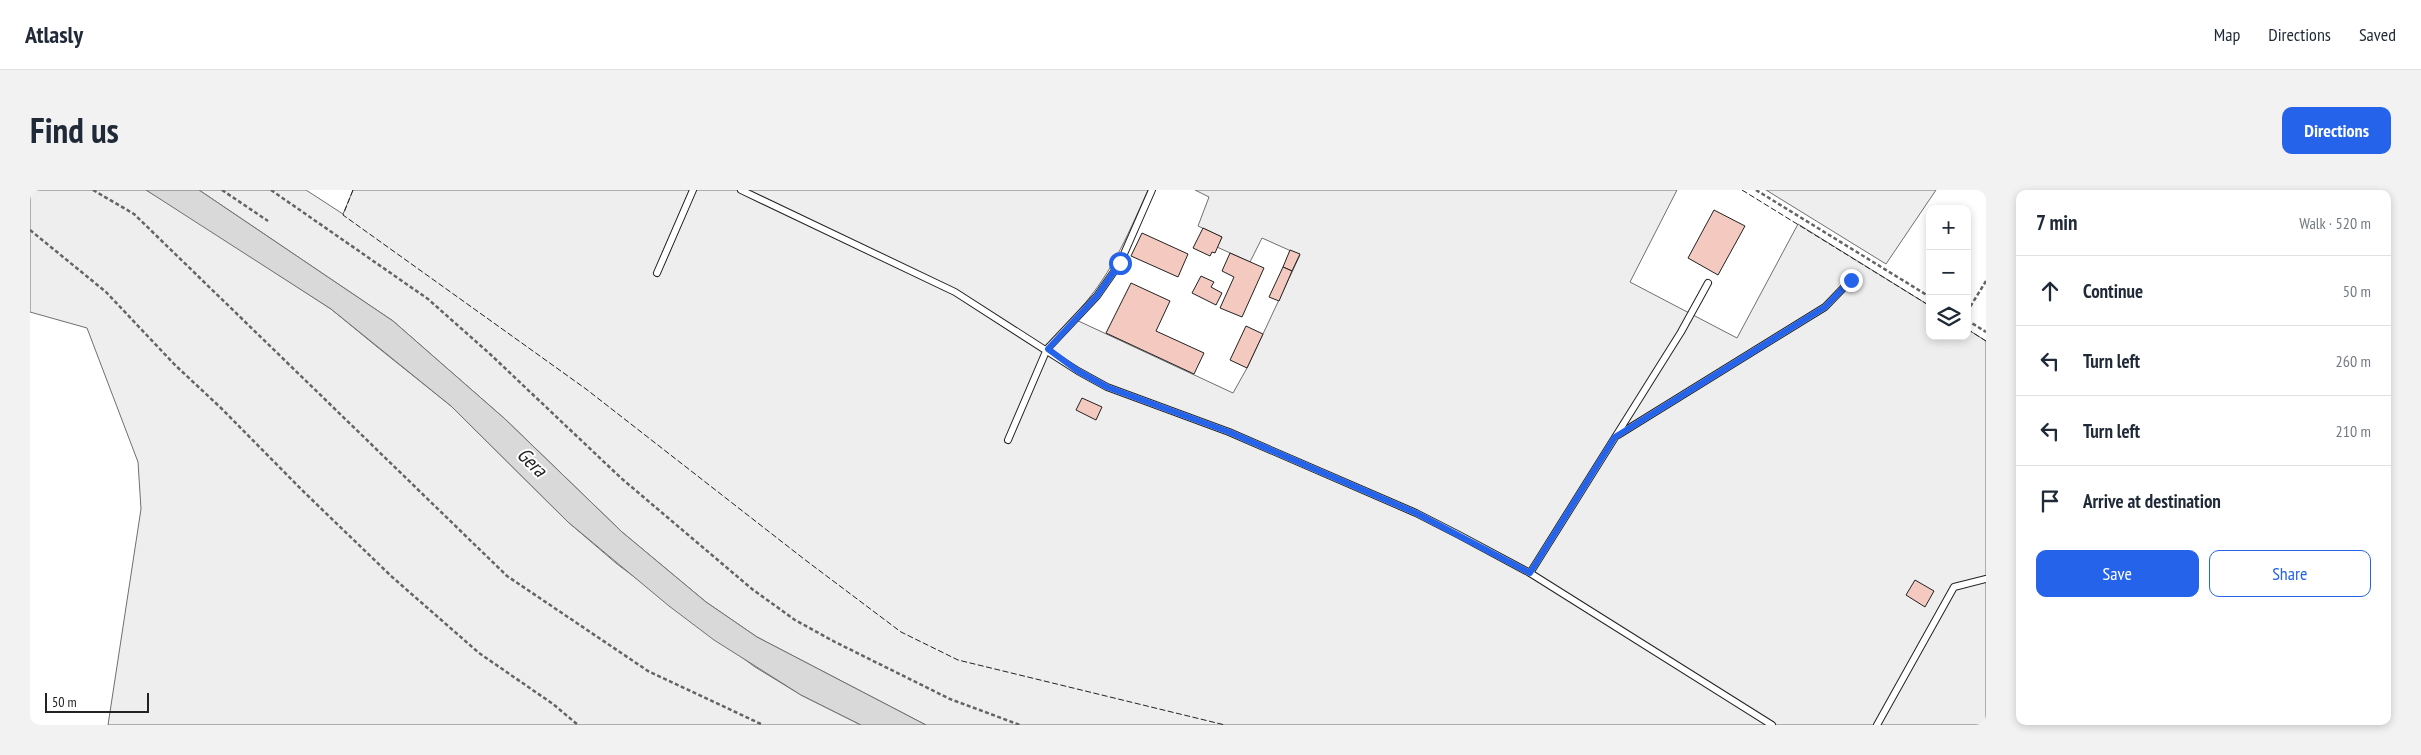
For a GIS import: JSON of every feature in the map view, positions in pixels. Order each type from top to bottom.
[{"type":"lane","points":[[657,273],[693,190]]},
{"type":"lane","points":[[741,190],[955,292],[1048,349],[1078,371],[1107,387],[1229,432],[1416,513],[1530,573],[1772,725]]},
{"type":"lane","points":[[1008,440],[1048,349],[1097,296],[1120,263],[1152,190]]},
{"type":"lane","points":[[1615,437],[1825,307],[1851,280]]},
{"type":"lane","points":[[1530,573],[1681,332],[1708,283]]},
{"type":"lane","points":[[1877,725],[1954,587],[1986,579]]},
{"type":"path","points":[[93,190],[134,214],[507,576],[648,671],[763,725]]},
{"type":"path","points":[[222,190],[268,221]]},
{"type":"path","points":[[271,190],[428,299],[490,354],[621,478],[752,589],[795,620],[950,699],[1020,725]]},
{"type":"path","points":[[1756,190],[1927,295]]},
{"type":"path","points":[[30,230],[106,292],[175,365],[221,408],[365,553],[479,653],[553,704],[578,725]]},
{"type":"path","points":[[1971,305],[1986,281]]},
{"type":"path","points":[[1971,323],[1986,332]]},
{"type":"shaded area","points":[[30,190],[146,190],[181,211],[331,309],[451,406],[568,522],[617,564],[755,667],[801,695],[861,725],[108,725],[141,509],[138,462],[87,328],[30,312]]},
{"type":"shaded area","points":[[199,190],[306,190],[343,214],[353,190],[1148,190],[1116,257],[1086,303],[1072,318],[1233,393],[1247,368],[1300,255],[1262,238],[1250,262],[1217,247],[1222,237],[1198,226],[1209,197],[1195,190],[1677,190],[1630,282],[1737,338],[1798,224],[1926,304],[1926,340],[1971,340],[1971,332],[1986,341],[1986,725],[926,725],[757,637],[706,602],[622,532],[505,419],[393,321]]},
{"type":"shaded area","points":[[1766,190],[1936,190],[1886,264]]},
{"type":"water","name":"Gera","points":[[146,190],[199,190],[393,321],[505,419],[622,532],[706,602],[757,637],[926,725],[861,725],[801,695],[714,640],[669,606],[568,522],[451,406],[331,309]]},
{"type":"building","points":[[1714,210],[1745,226],[1718,275],[1688,258]]},
{"type":"building","points":[[1203,228],[1222,237],[1215,253],[1212,252],[1210,256],[1193,248]]},
{"type":"building","points":[[1142,233],[1188,254],[1178,277],[1131,256]]},
{"type":"building","points":[[1290,250],[1300,254],[1292,271],[1283,267]]},
{"type":"building","points":[[1230,253],[1264,268],[1242,317],[1220,308],[1234,277],[1222,271]]},
{"type":"building","points":[[1283,267],[1292,271],[1279,301],[1269,297]]},
{"type":"building","points":[[1201,276],[1214,282],[1211,287],[1222,293],[1216,305],[1192,293]]},
{"type":"building","points":[[1131,283],[1170,301],[1156,331],[1204,353],[1194,374],[1106,333]]},
{"type":"building","points":[[1246,326],[1263,334],[1247,368],[1230,360]]},
{"type":"building","points":[[1082,398],[1102,407],[1096,420],[1076,410]]},
{"type":"building","points":[[1915,580],[1934,591],[1925,607],[1906,595]]},
{"type":"fence","points":[[353,190],[343,215],[586,389],[901,632],[958,660],[1225,725]]},
{"type":"fence","points":[[1742,190],[1926,304]]},
{"type":"fence","points":[[1971,332],[1986,341]]},
{"type":"route","points":[[1120,263],[1097,296],[1048,349],[1078,371],[1107,387],[1229,432],[1416,513],[1530,573],[1615,437],[1825,307],[1851,280]]}]
